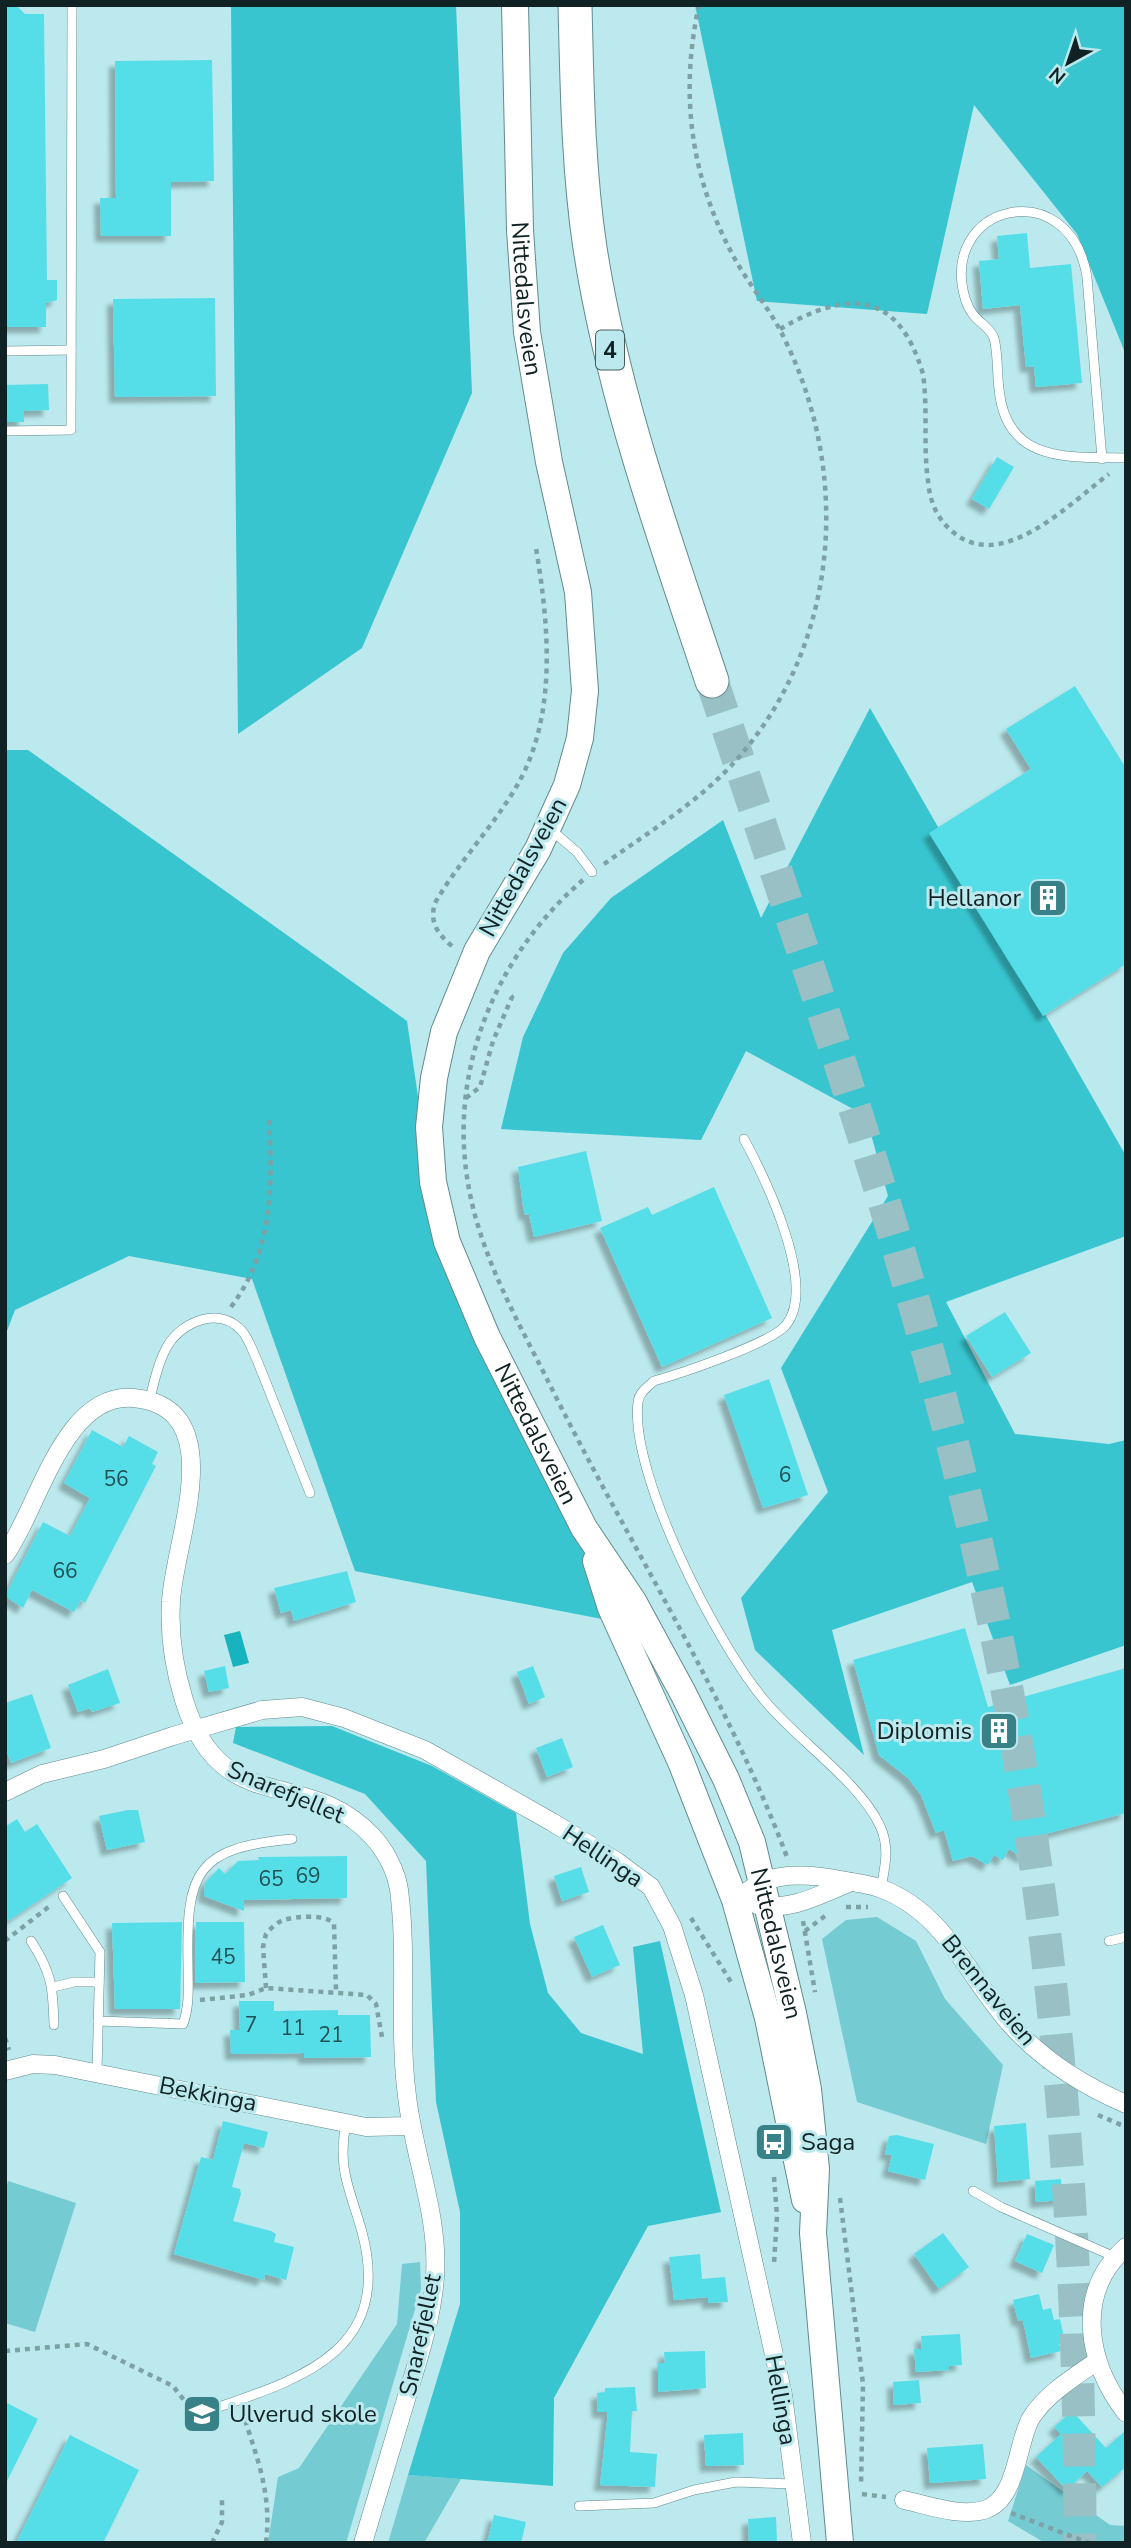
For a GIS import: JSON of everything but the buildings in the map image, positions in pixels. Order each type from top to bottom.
[{"type":"highway","name":"4","points":[[575,5],[579,137],[598,295],[635,444],[712,681]]},
{"type":"main road","name":"Nittedalsveien","points":[[515,5],[519,189],[527,332],[549,461],[578,592],[585,667],[580,738],[567,785],[548,827],[477,951],[453,1005],[434,1078],[430,1155],[438,1209],[458,1272],[486,1337],[584,1528],[633,1601],[711,1748],[751,1842],[807,2089],[816,2169],[813,2233]]},
{"type":"main road","name":"Nittedalsveien","points":[[584,1528],[611,1608],[687,1774],[735,1900],[768,2018],[813,2233],[840,2543]]},
{"type":"street","points":[[5,1555],[80,1420],[95,1407],[117,1399],[149,1402]]},
{"type":"street","name":"Snarefjellet","points":[[149,1402],[168,1413],[178,1423],[192,1452],[191,1488],[173,1574],[171,1628],[179,1685],[202,1744],[223,1768],[246,1780],[336,1809],[360,1825],[385,1854],[398,1888],[405,2070],[411,2126],[432,2208],[435,2278],[423,2341],[363,2543]]},
{"type":"street","name":"Hellinga","points":[[5,1792],[42,1773],[104,1759],[281,1706],[322,1710],[425,1750],[488,1784],[616,1861],[659,1897],[672,1926],[694,1995],[762,2300],[783,2395],[802,2543]]},
{"type":"street","name":"Brennaveien","points":[[735,1900],[762,1882],[815,1875],[881,1888],[911,1903],[937,1926],[997,2008],[1027,2041],[1070,2074],[1126,2104]]},
{"type":"street","points":[[735,1900],[768,1908],[800,1902],[851,1882]]},
{"type":"street","name":"Bekkinga","points":[[5,2071],[44,2064],[97,2072],[346,2123],[382,2127],[411,2126]]},
{"type":"street","points":[[1121,2252],[1100,2281],[1092,2309],[1096,2362],[1108,2388],[1126,2413]]},
{"type":"street","points":[[904,2500],[972,2512],[995,2504],[1007,2486],[1032,2416],[1055,2392],[1096,2362]]},
{"type":"lane","points":[[5,431],[71,430],[72,5]]},
{"type":"lane","points":[[1102,458],[1087,277],[1080,251],[1060,225],[1043,213],[1020,211],[999,217],[981,227],[966,244],[961,277],[970,310],[993,336],[1000,405],[1004,418],[1014,433],[1040,450],[1067,457],[1102,458],[1124,458]]},
{"type":"lane","points":[[5,351],[71,350]]},
{"type":"lane","points":[[548,827],[577,852],[592,872]]},
{"type":"lane","points":[[744,1139],[764,1175],[788,1247],[797,1295],[796,1310],[786,1326],[775,1336],[654,1381],[643,1391],[638,1399],[647,1474],[694,1584],[739,1668],[785,1724],[868,1805],[880,1825],[887,1851],[881,1888]]},
{"type":"lane","points":[[149,1402],[169,1344],[191,1323],[222,1318],[241,1330],[247,1339],[310,1493]]},
{"type":"lane","points":[[98,2021],[177,2026],[183,2024],[188,2000],[190,1906],[195,1880],[204,1867],[218,1855],[232,1849],[260,1842],[292,1839]]},
{"type":"lane","points":[[63,1896],[100,1952],[97,2072]]},
{"type":"lane","points":[[1109,1941],[1126,1937]]},
{"type":"lane","points":[[32,1941],[49,1968],[53,1987],[54,2025]]},
{"type":"lane","points":[[53,1987],[74,1982],[99,1983]]},
{"type":"lane","points":[[196,2415],[297,2378],[322,2364],[354,2329],[365,2305],[369,2281],[367,2258],[341,2158],[346,2123]]},
{"type":"lane","points":[[973,2191],[1001,2207],[1121,2252]]},
{"type":"lane","points":[[579,2506],[654,2503],[694,2490],[737,2482],[795,2484]]},
{"type":"path","points":[[699,5],[689,81],[695,159],[712,213],[780,329],[812,411],[827,491],[823,574],[807,639],[793,672],[769,716],[727,770],[664,824],[592,872],[534,929],[507,970],[478,1041],[466,1098],[465,1151],[471,1198],[502,1288],[577,1438],[709,1680],[756,1779],[788,1858]]},
{"type":"path","points":[[780,329],[811,312],[843,302],[872,308],[899,326],[923,374],[928,481],[934,510],[948,528],[969,542],[992,547],[1012,542],[1111,473],[1124,458]]},
{"type":"path","points":[[452,946],[437,931],[432,913],[435,903],[517,786],[536,737],[545,688],[548,636],[536,548]]},
{"type":"path","points":[[466,1098],[480,1087],[493,1041],[510,1004],[512,997],[508,994]]},
{"type":"path","points":[[222,1318],[241,1293],[266,1231],[272,1174],[269,1119]]},
{"type":"path","points":[[5,1941],[63,1896]]},
{"type":"path","points":[[659,1897],[687,1913],[736,1990]]},
{"type":"path","points":[[841,1909],[853,1906],[876,1908]]},
{"type":"path","points":[[805,1931],[830,1913]]},
{"type":"path","points":[[266,1988],[263,1947],[266,1934],[286,1919],[316,1918],[328,1919],[334,1924],[336,1992]]},
{"type":"path","points":[[803,1921],[817,2003]]},
{"type":"path","points":[[188,2000],[248,1995],[266,1988],[336,1992],[372,1998],[379,2013],[382,2046]]},
{"type":"path","points":[[1093,2113],[1126,2127]]},
{"type":"path","points":[[762,2300],[775,2259],[773,2169]]},
{"type":"path","points":[[840,2196],[863,2384],[862,2503]]},
{"type":"path","points":[[5,2351],[87,2344],[173,2386],[196,2415]]},
{"type":"path","points":[[853,2385],[863,2384]]},
{"type":"path","points":[[239,2400],[267,2488],[269,2517],[266,2543]]},
{"type":"path","points":[[212,2543],[222,2522],[222,2499]]},
{"type":"path","points":[[995,2504],[1089,2543]]},
{"type":"shaded area","points":[[231,5],[456,5],[472,393],[362,648],[238,734]]},
{"type":"shaded area","points":[[695,5],[1126,5],[1126,355],[1077,234],[974,105],[927,314],[757,301]]},
{"type":"shaded area","points":[[870,708],[1126,1156],[1126,1236],[946,1302],[1015,1434],[1109,1444],[1126,1440],[1126,1645],[1010,1685],[972,1582],[832,1630],[864,1755],[755,1650],[741,1598],[828,1492],[781,1368],[888,1196],[866,1116],[746,1051],[701,1140],[501,1129],[523,1037],[563,953],[611,898],[723,820],[761,918]]},
{"type":"shaded area","points":[[5,750],[28,750],[407,1021],[423,1131],[455,1266],[648,1628],[355,1571],[252,1279],[129,1256],[15,1310],[5,1336]]},
{"type":"shaded area","points":[[240,1631],[249,1663],[233,1667],[224,1635]]},
{"type":"shaded area","points":[[332,1726],[432,1766],[516,1813],[530,1924],[548,1993],[581,2033],[643,2054],[633,1947],[660,1941],[721,2212],[648,2226],[554,2398],[553,2486],[408,2475],[460,2304],[460,2212],[436,2102],[426,1861],[365,1794],[233,1743],[236,1727]]},
{"type":"shaded area","points":[[877,1917],[916,1941],[945,1999],[1003,2065],[986,2144],[857,2102],[822,1939],[846,1920]]},
{"type":"shaded area","points":[[8,2181],[76,2203],[35,2332],[5,2323],[5,2191]]},
{"type":"shaded area","points":[[420,2262],[421,2289],[346,2543],[268,2543],[278,2477],[299,2468],[397,2324],[402,2264]]},
{"type":"shaded area","points":[[1026,2465],[1110,2525],[1126,2526],[1126,2543],[1045,2543],[1008,2521]]},
{"type":"shaded area","points":[[408,2475],[461,2479],[424,2543],[388,2543]]},
{"type":"tunnel","points":[[712,681],[883,1199],[943,1409],[998,1642],[1021,1769],[1055,2026],[1074,2284],[1080,2543]]},
{"type":"place","name":"Hellanor","points":[[1048,898]]},
{"type":"place","name":"Diplomis","points":[[999,1731]]},
{"type":"place","name":"Saga","points":[[774,2142]]},
{"type":"place","name":"Ulverud skole","points":[[202,2414]]}]
